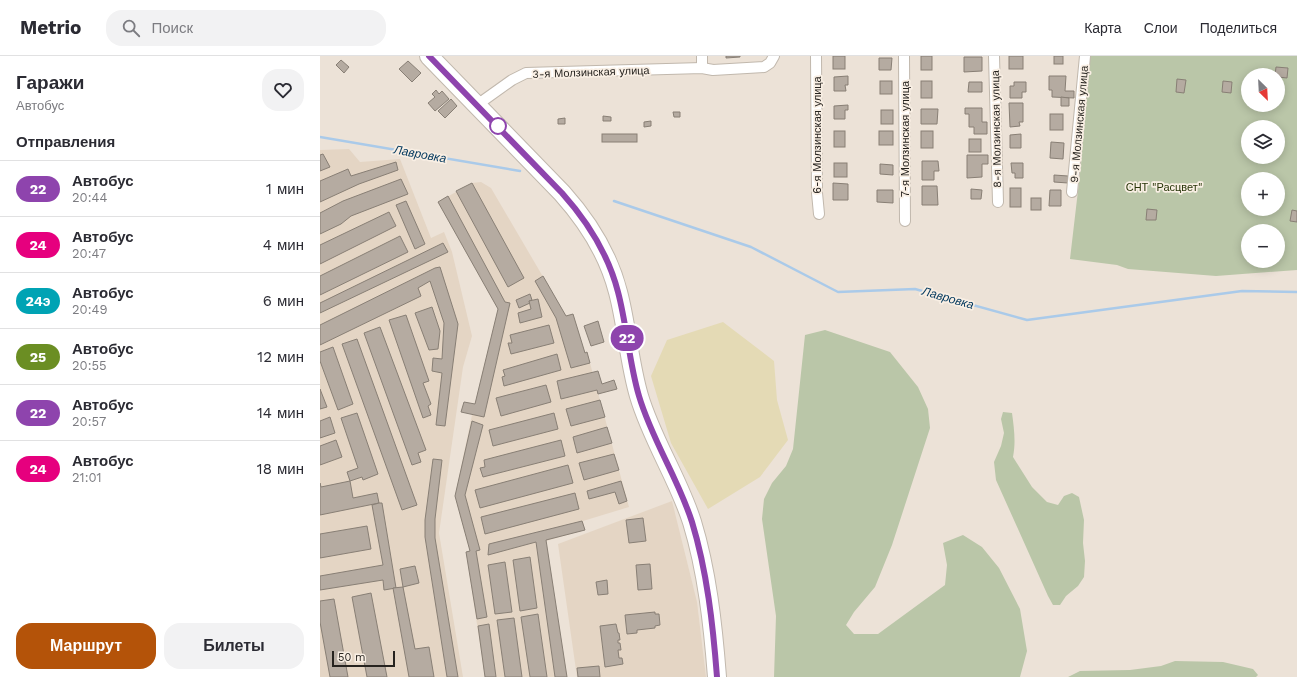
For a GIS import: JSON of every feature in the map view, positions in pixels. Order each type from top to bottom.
[{"type":"highway","points":[[429,56],[577,210],[600,245],[611,270],[618,292],[632,367],[639,395],[649,425],[691,520],[698,543],[713,632],[717,677]]},
{"type":"street","points":[[702,56],[702,68],[713,70],[764,67],[770,63],[774,56]]},
{"type":"street","name":"6-я Молзинская улица","points":[[816,56],[817,194],[820,214]]},
{"type":"street","name":"7-я Молзинская улица","points":[[904,56],[906,221]]},
{"type":"street","name":"8-я Молзинская улица","points":[[994,56],[998,202]]},
{"type":"street","name":"9-я Молзинская улица","points":[[1072,192],[1085,56]]},
{"type":"street","name":"3-я Молзинская улица","points":[[477,105],[512,80],[526,73],[702,68]]},
{"type":"shaded area","points":[[349,149],[360,162],[400,159],[431,238],[444,232],[452,252],[472,336],[463,367],[439,533],[463,677],[320,677],[320,150]]},
{"type":"shaded area","points":[[481,182],[491,188],[566,316],[573,314],[585,353],[587,352],[629,507],[583,521],[585,530],[546,541],[567,677],[485,677],[466,552],[470,551],[455,496],[472,415],[498,309],[438,202],[472,183]]},
{"type":"shaded area","points":[[672,501],[697,602],[706,677],[577,677],[558,544]]},
{"type":"green space","name":"СНТ \"Расцвет\"","points":[[1088,56],[1297,56],[1297,270],[1216,276],[1128,269],[1117,265],[1070,259],[1081,165]]},
{"type":"green space","points":[[825,330],[890,352],[918,387],[928,409],[930,428],[892,545],[875,587],[854,612],[846,625],[854,634],[878,634],[945,585],[947,565],[943,543],[963,535],[982,547],[999,568],[1020,609],[1027,651],[1020,677],[774,677],[776,616],[762,519],[764,499],[772,483],[786,466],[793,449],[805,335]]},
{"type":"green space","points":[[1003,412],[1012,413],[1015,440],[1013,457],[1032,487],[1047,502],[1058,505],[1064,496],[1072,493],[1079,497],[1084,520],[1084,577],[1078,586],[1066,596],[1060,605],[1053,605],[1048,596],[996,480],[994,462],[1001,446],[1004,433],[1001,419]]},
{"type":"green space","points":[[1175,661],[1223,662],[1253,669],[1258,675],[1256,677],[1068,677],[1080,671],[1130,670],[1161,666]]},
{"type":"sand","points":[[723,322],[774,361],[777,400],[788,440],[760,477],[708,509],[671,443],[651,376],[667,340]]},
{"type":"building","points":[[726,56],[740,56],[740,57],[726,58]]},
{"type":"building","points":[[833,56],[845,56],[845,69],[833,69]]},
{"type":"building","points":[[921,56],[932,56],[932,70],[921,70]]},
{"type":"building","points":[[1009,56],[1023,56],[1023,69],[1009,69]]},
{"type":"building","points":[[1054,56],[1063,56],[1063,64],[1054,64]]},
{"type":"building","points":[[964,57],[982,57],[982,71],[964,72]]},
{"type":"building","points":[[879,58],[892,58],[891,70],[879,70]]},
{"type":"building","points":[[341,60],[349,67],[344,73],[336,65]]},
{"type":"building","points":[[408,61],[421,73],[412,82],[399,69]]},
{"type":"building","points":[[1276,67],[1288,68],[1287,78],[1285,78],[1285,68]]},
{"type":"building","points":[[848,76],[848,85],[845,85],[846,91],[834,91],[834,77]]},
{"type":"building","points":[[1049,76],[1066,76],[1065,91],[1074,91],[1074,98],[1052,97],[1052,90],[1049,90]]},
{"type":"building","points":[[1177,79],[1186,80],[1184,93],[1176,92]]},
{"type":"building","points":[[880,81],[892,81],[892,94],[880,94]]},
{"type":"building","points":[[921,81],[932,81],[932,98],[921,98]]},
{"type":"building","points":[[1223,81],[1232,82],[1231,93],[1222,92]]},
{"type":"building","points":[[969,82],[982,82],[982,92],[968,92]]},
{"type":"building","points":[[1014,82],[1026,82],[1026,92],[1022,92],[1022,98],[1010,98],[1010,86],[1014,86]]},
{"type":"building","points":[[436,90],[439,94],[442,91],[449,99],[435,111],[428,103],[435,97],[432,94]]},
{"type":"building","points":[[1061,97],[1069,98],[1069,106],[1061,106]]},
{"type":"building","points":[[451,99],[457,106],[445,118],[438,111]]},
{"type":"building","points":[[1009,103],[1023,103],[1023,122],[1019,122],[1020,126],[1010,127]]},
{"type":"building","points":[[848,105],[848,110],[845,110],[845,119],[834,119],[834,106]]},
{"type":"building","points":[[965,108],[982,108],[982,122],[987,122],[987,134],[974,134],[974,127],[969,127],[969,114],[965,114]]},
{"type":"building","points":[[921,109],[938,109],[937,124],[921,124]]},
{"type":"building","points":[[881,110],[893,110],[893,124],[881,124]]},
{"type":"building","points":[[673,112],[680,112],[680,117],[674,117]]},
{"type":"building","points":[[1050,114],[1063,114],[1063,130],[1050,130]]},
{"type":"building","points":[[603,116],[611,117],[611,121],[603,121]]},
{"type":"building","points":[[565,118],[565,124],[558,124],[558,119]]},
{"type":"building","points":[[651,121],[651,126],[644,127],[644,122]]},
{"type":"building","points":[[834,131],[845,131],[845,147],[834,147]]},
{"type":"building","points":[[879,131],[893,131],[893,145],[879,145]]},
{"type":"building","points":[[921,131],[933,131],[933,148],[921,148]]},
{"type":"building","points":[[602,134],[637,134],[637,142],[602,142]]},
{"type":"building","points":[[1021,134],[1021,148],[1010,148],[1010,135]]},
{"type":"building","points":[[969,139],[981,139],[981,152],[969,152]]},
{"type":"building","points":[[1051,142],[1064,143],[1063,159],[1050,158]]},
{"type":"building","points":[[323,154],[330,167],[320,171],[320,155]]},
{"type":"building","points":[[967,155],[988,155],[988,164],[982,164],[982,177],[967,178]]},
{"type":"building","points":[[922,161],[938,161],[939,171],[934,171],[934,180],[922,180]]},
{"type":"building","points":[[396,162],[398,170],[359,184],[320,202],[320,181],[348,169],[351,176]]},
{"type":"building","points":[[834,163],[847,163],[847,177],[834,177]]},
{"type":"building","points":[[1011,163],[1023,163],[1023,178],[1015,178],[1015,173],[1012,173]]},
{"type":"building","points":[[880,164],[893,165],[893,175],[880,174]]},
{"type":"building","points":[[1054,175],[1068,176],[1068,183],[1054,182]]},
{"type":"building","points":[[401,179],[408,194],[351,216],[341,224],[320,234],[320,213],[343,201]]},
{"type":"building","points":[[472,183],[524,278],[508,287],[456,191]]},
{"type":"building","points":[[833,183],[848,184],[848,200],[833,200]]},
{"type":"building","points":[[922,186],[937,186],[938,205],[922,205]]},
{"type":"building","points":[[1010,188],[1021,188],[1021,207],[1010,207]]},
{"type":"building","points":[[971,189],[982,190],[981,199],[971,199]]},
{"type":"building","points":[[877,190],[893,190],[893,203],[877,202]]},
{"type":"building","points":[[1050,190],[1061,190],[1061,206],[1049,206]]},
{"type":"building","points":[[448,196],[505,302],[510,303],[484,417],[461,412],[464,402],[475,404],[498,309],[438,202]]},
{"type":"building","points":[[1031,198],[1041,198],[1041,210],[1031,210]]},
{"type":"building","points":[[406,201],[425,244],[415,249],[396,205]]},
{"type":"building","points":[[1147,209],[1157,210],[1156,220],[1146,220]]},
{"type":"building","points":[[1292,210],[1297,211],[1297,222],[1290,221]]},
{"type":"building","points":[[389,212],[396,226],[320,264],[320,245]]},
{"type":"building","points":[[400,236],[408,252],[320,295],[320,276]]},
{"type":"building","points":[[443,243],[448,252],[320,313],[320,303]]},
{"type":"building","points":[[440,267],[458,324],[445,426],[436,425],[442,373],[432,371],[433,358],[442,359],[444,323],[430,281],[418,288],[421,296],[320,345],[320,325],[435,268]]},
{"type":"building","points":[[543,276],[566,316],[573,314],[585,353],[587,352],[590,363],[571,368],[556,318],[535,281]]},
{"type":"building","points":[[530,294],[532,300],[529,301],[530,303],[519,308],[516,300]]},
{"type":"building","points":[[538,299],[542,317],[520,323],[518,313],[531,309],[529,301]]},
{"type":"building","points":[[432,307],[440,331],[438,349],[429,350],[415,313]]},
{"type":"building","points":[[406,315],[429,381],[423,383],[431,404],[428,406],[431,415],[423,418],[389,320]]},
{"type":"building","points":[[598,321],[604,342],[591,346],[584,326]]},
{"type":"building","points":[[549,325],[554,343],[511,354],[508,343],[512,343],[510,335]]},
{"type":"building","points":[[380,327],[426,450],[418,453],[421,462],[412,465],[364,333]]},
{"type":"building","points":[[357,339],[417,505],[402,510],[342,344]]},
{"type":"building","points":[[333,347],[353,404],[338,410],[320,361],[320,352]]},
{"type":"building","points":[[557,354],[561,370],[504,386],[502,377],[505,376],[503,370]]},
{"type":"building","points":[[598,371],[602,384],[614,380],[617,389],[598,394],[597,390],[561,399],[557,381]]},
{"type":"building","points":[[546,385],[551,402],[501,416],[496,398]]},
{"type":"building","points":[[320,389],[327,407],[320,409]]},
{"type":"building","points":[[600,400],[605,417],[571,426],[566,409]]},
{"type":"building","points":[[357,413],[378,474],[363,480],[362,477],[350,481],[347,472],[358,468],[341,418]]},
{"type":"building","points":[[554,413],[558,429],[493,446],[489,430]]},
{"type":"building","points":[[330,417],[335,433],[320,438],[320,421]]},
{"type":"building","points":[[472,421],[483,425],[465,495],[480,550],[476,551],[487,617],[477,619],[466,552],[470,551],[455,496]]},
{"type":"building","points":[[607,427],[612,443],[577,453],[573,437]]},
{"type":"building","points":[[336,440],[342,457],[320,465],[320,446]]},
{"type":"building","points":[[561,440],[565,456],[483,477],[480,468],[485,467],[484,460]]},
{"type":"building","points":[[614,454],[619,470],[584,480],[579,463]]},
{"type":"building","points":[[433,459],[442,460],[435,519],[435,538],[458,677],[447,677],[425,537],[425,520]]},
{"type":"building","points":[[568,465],[573,483],[480,508],[475,490]]},
{"type":"building","points":[[350,481],[353,498],[377,493],[379,503],[320,515],[320,483],[321,487]]},
{"type":"building","points":[[621,481],[627,501],[619,504],[615,492],[589,499],[587,491]]},
{"type":"building","points":[[575,493],[579,509],[485,534],[481,517]]},
{"type":"building","points":[[382,503],[396,588],[384,590],[383,580],[320,590],[320,576],[383,565],[372,505]]},
{"type":"building","points":[[643,518],[646,541],[629,543],[626,520]]},
{"type":"building","points":[[582,521],[585,530],[546,540],[567,677],[555,677],[536,542],[488,555],[489,544]]},
{"type":"building","points":[[367,526],[371,549],[320,558],[320,534]]},
{"type":"building","points":[[530,557],[537,608],[520,611],[513,560]]},
{"type":"building","points":[[505,562],[512,612],[495,614],[488,565]]},
{"type":"building","points":[[650,564],[652,589],[638,590],[636,565]]},
{"type":"building","points":[[415,566],[419,583],[403,587],[400,569]]},
{"type":"building","points":[[607,580],[608,594],[598,595],[596,582]]},
{"type":"building","points":[[403,587],[415,649],[429,647],[434,677],[409,677],[393,588]]},
{"type":"building","points":[[371,593],[387,677],[367,677],[352,597]]},
{"type":"building","points":[[334,599],[348,677],[330,677],[320,622],[320,601]]},
{"type":"building","points":[[655,612],[655,614],[659,614],[660,625],[655,626],[655,628],[637,630],[637,633],[627,634],[625,615]]},
{"type":"building","points":[[538,614],[547,677],[530,677],[521,617]]},
{"type":"building","points":[[514,618],[522,677],[505,677],[497,620]]},
{"type":"building","points":[[489,624],[496,677],[485,677],[478,626]]},
{"type":"building","points":[[616,624],[620,640],[618,640],[618,643],[620,643],[621,650],[618,650],[619,658],[622,658],[623,664],[605,667],[600,626]]},
{"type":"building","points":[[599,666],[600,677],[578,677],[577,668]]},
{"type":"waterway","name":"Лавровка","points":[[320,137],[520,171]]},
{"type":"waterway","name":"Лавровка","points":[[614,201],[751,247],[838,292],[915,289],[1027,320],[1242,291],[1297,292]]},
{"type":"bus line","name":"22","points":[[429,56],[562,193],[577,210],[600,245],[611,270],[618,292],[632,367],[639,395],[649,425],[691,520],[698,543],[713,632],[717,677]]}]
